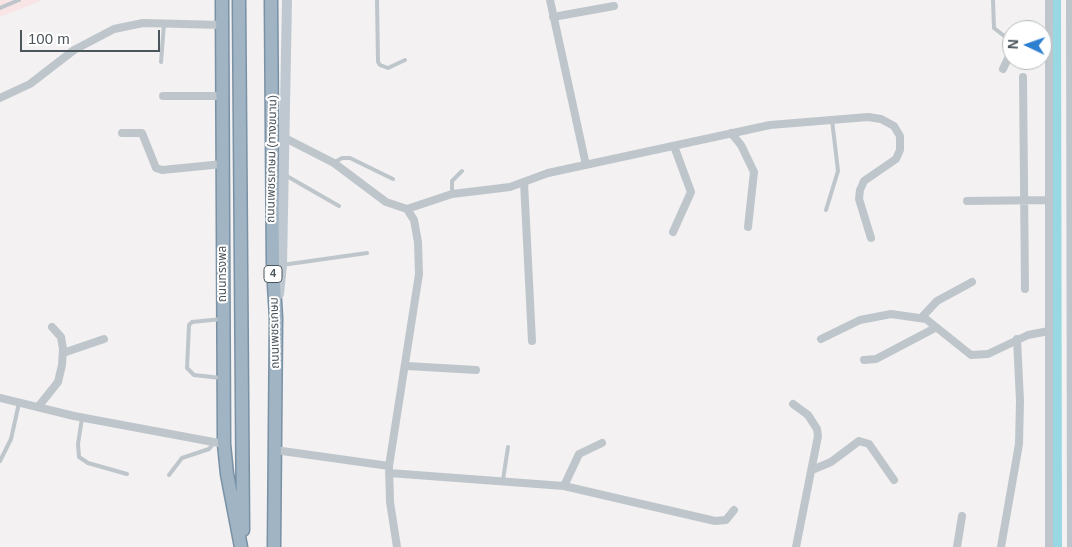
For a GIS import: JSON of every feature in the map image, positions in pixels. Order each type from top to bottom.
[{"type":"highway","name":"ถนนทรงพล","points":[[222,0],[223,378],[219,443],[242,547]]},
{"type":"highway","points":[[238,0],[242,547]]},
{"type":"highway","name":"ถนนเพชรเกษม","points":[[271,0],[273,268],[276,318],[274,547]]},
{"type":"main road","name":"ถนนเพชรเกษม (ทางขนาน)","points":[[276,318],[282,265],[287,0]]},
{"type":"street","points":[[550,0],[552,17],[586,165]]},
{"type":"street","points":[[1047,20],[1049,0]]},
{"type":"street","points":[[1070,0],[1072,542]]},
{"type":"street","points":[[552,17],[614,6]]},
{"type":"street","points":[[0,98],[30,84],[74,50],[114,29],[136,24],[222,25]]},
{"type":"street","points":[[1046,70],[1049,200],[1049,547]]},
{"type":"street","points":[[1023,76],[1024,290]]},
{"type":"street","points":[[164,96],[222,96]]},
{"type":"street","points":[[285,138],[334,163],[386,202],[407,209],[452,194],[510,187],[533,177],[770,125],[868,117],[882,119],[894,126],[900,136],[900,150],[896,159],[864,181],[860,190],[859,199],[872,238]]},
{"type":"street","points":[[122,133],[142,133],[156,168],[162,170],[223,164]]},
{"type":"street","points":[[732,133],[754,172],[748,227]]},
{"type":"street","points":[[674,146],[691,192],[674,232]]},
{"type":"street","points":[[524,182],[532,341]]},
{"type":"street","points":[[968,202],[1049,200]]},
{"type":"street","points":[[397,547],[390,502],[389,470],[418,296],[420,257],[414,220],[407,209]]},
{"type":"street","points":[[922,317],[937,301],[972,282]]},
{"type":"street","points":[[821,339],[860,320],[891,314],[922,317],[971,355],[988,354],[1017,339],[1048,331]]},
{"type":"street","points":[[38,408],[58,382],[63,353],[61,337],[52,327]]},
{"type":"street","points":[[864,360],[876,359],[936,328]]},
{"type":"street","points":[[63,353],[104,339]]},
{"type":"street","points":[[1001,547],[1019,444],[1020,400],[1017,339]]},
{"type":"street","points":[[407,366],[476,370]]},
{"type":"street","points":[[0,398],[82,418],[219,443]]},
{"type":"street","points":[[793,404],[808,415],[817,429],[812,470],[796,547]]},
{"type":"street","points":[[812,470],[831,462],[860,441],[869,444],[894,480]]},
{"type":"street","points":[[564,486],[579,454],[602,443]]},
{"type":"street","points":[[275,450],[389,470],[564,486],[715,521],[726,520],[734,510]]},
{"type":"street","points":[[957,547],[962,516]]},
{"type":"lane","points":[[0,8],[19,0]]},
{"type":"lane","points":[[378,0],[378,62],[384,68],[388,68],[404,60]]},
{"type":"lane","points":[[993,0],[994,28],[1002,34]]},
{"type":"lane","points":[[161,62],[164,24]]},
{"type":"lane","points":[[826,210],[838,171],[832,119]]},
{"type":"lane","points":[[334,163],[342,158],[350,158],[393,179]]},
{"type":"lane","points":[[452,194],[452,181],[462,171]]},
{"type":"lane","points":[[284,174],[339,206]]},
{"type":"lane","points":[[282,265],[367,253]]},
{"type":"lane","points":[[223,319],[192,322],[189,325],[187,368],[194,375],[223,378]]},
{"type":"lane","points":[[0,461],[11,439],[19,402]]},
{"type":"lane","points":[[82,418],[78,444],[79,457],[88,463],[127,474]]},
{"type":"lane","points":[[169,475],[182,458],[209,450],[219,443]]},
{"type":"lane","points":[[503,480],[508,447]]},
{"type":"shaded area","points":[[0,0],[43,0],[0,17]]},
{"type":"waterway","points":[[1056,0],[1057,547]]}]
